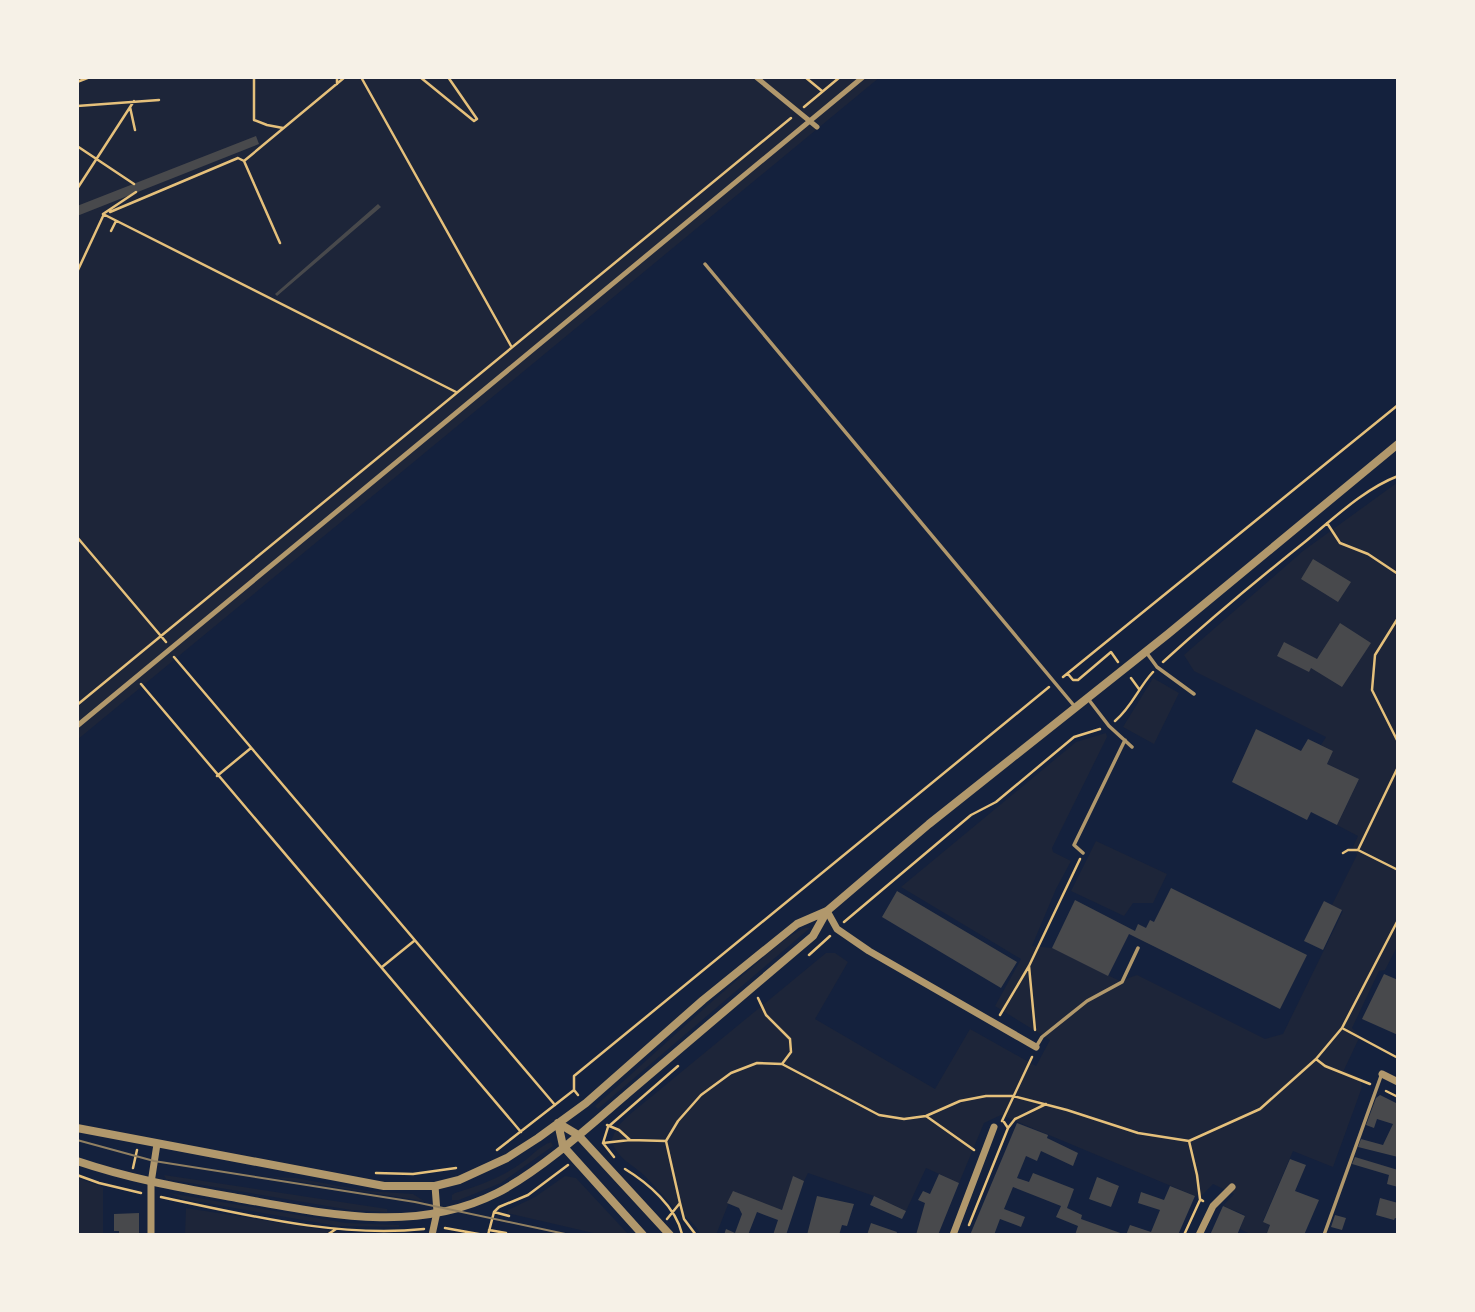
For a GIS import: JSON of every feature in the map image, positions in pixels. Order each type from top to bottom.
[{"type":"street","points":[[756,77],[817,127]]},
{"type":"street","points":[[77,726],[863,77]]},
{"type":"street","points":[[77,1128],[358,1183],[409,1187],[435,1185],[476,1174],[507,1158],[586,1103],[703,1000],[797,924],[827,911],[929,824],[1396,448]]},
{"type":"street","points":[[827,911],[837,929],[869,951],[1036,1047]]},
{"type":"street","points":[[77,1161],[151,1183],[347,1216],[381,1219],[425,1216],[495,1194],[521,1179],[578,1135],[813,936],[827,911]]},
{"type":"street","points":[[1382,1074],[1398,1082]]},
{"type":"street","points":[[558,1123],[578,1135],[670,1235]]},
{"type":"street","points":[[558,1123],[563,1146],[643,1235]]},
{"type":"street","points":[[953,1235],[995,1127]]},
{"type":"street","points":[[151,1235],[151,1183],[157,1144]]},
{"type":"street","points":[[433,1231],[436,1212],[435,1185]]},
{"type":"street","points":[[1199,1235],[1213,1206],[1232,1187]]},
{"type":"lane","points":[[705,264],[1076,708]]},
{"type":"lane","points":[[1146,651],[1157,667],[1194,694]]},
{"type":"lane","points":[[1088,698],[1109,726],[1132,747]]},
{"type":"lane","points":[[1083,853],[1074,845],[1125,740]]},
{"type":"lane","points":[[1036,1047],[1042,1037],[1087,1001],[1122,982],[1138,948]]},
{"type":"lane","points":[[1324,1235],[1382,1074]]},
{"type":"path","points":[[77,82],[90,77]]},
{"type":"path","points":[[254,77],[254,120],[285,128]]},
{"type":"path","points":[[337,77],[339,82]]},
{"type":"path","points":[[244,161],[345,77]]},
{"type":"path","points":[[361,77],[512,347]]},
{"type":"path","points":[[420,77],[474,121],[477,118],[448,77]]},
{"type":"path","points":[[805,77],[822,91]]},
{"type":"path","points":[[77,705],[840,77]]},
{"type":"path","points":[[77,106],[159,100]]},
{"type":"path","points":[[77,189],[134,101]]},
{"type":"path","points":[[130,107],[135,130]]},
{"type":"path","points":[[77,146],[134,184]]},
{"type":"path","points":[[103,215],[238,159],[244,161],[280,243]]},
{"type":"path","points":[[77,272],[103,215],[136,192]]},
{"type":"path","points":[[103,215],[456,393]]},
{"type":"path","points":[[111,231],[116,221]]},
{"type":"path","points":[[495,1152],[574,1090],[574,1076],[1398,405]]},
{"type":"path","points":[[809,955],[855,911],[971,815],[996,802],[1074,737],[1109,726],[1133,704],[1139,689],[1157,667],[1214,615],[1327,523],[1398,476]]},
{"type":"path","points":[[1327,523],[1340,543],[1368,554],[1398,574]]},
{"type":"path","points":[[77,537],[171,648],[174,657],[555,1105]]},
{"type":"path","points":[[1398,618],[1375,655],[1372,690],[1398,743]]},
{"type":"path","points":[[136,678],[521,1132]]},
{"type":"path","points":[[217,776],[251,748]]},
{"type":"path","points":[[1358,850],[1398,767]]},
{"type":"path","points":[[1343,853],[1358,850],[1398,870]]},
{"type":"path","points":[[995,1023],[1029,966],[1083,853]]},
{"type":"path","points":[[696,1235],[684,1219],[666,1141],[678,1121],[701,1095],[732,1073],[757,1063],[782,1064],[879,1115],[904,1119],[926,1115],[960,1101],[986,1096],[1013,1096],[1138,1133],[1189,1141],[1260,1109],[1316,1059],[1342,1028],[1398,920]]},
{"type":"path","points":[[381,968],[414,941]]},
{"type":"path","points":[[995,1127],[1003,1120],[1036,1047],[1029,966]]},
{"type":"path","points":[[757,998],[766,1015],[790,1038],[791,1052],[782,1064]]},
{"type":"path","points":[[1342,1028],[1398,1058]]},
{"type":"path","points":[[1316,1059],[1325,1066],[1398,1097]]},
{"type":"path","points":[[616,1160],[603,1143],[608,1127],[678,1066]]},
{"type":"path","points":[[965,1235],[1009,1128],[1015,1119],[1046,1104]]},
{"type":"path","points":[[926,1115],[976,1151]]},
{"type":"path","points":[[1003,1120],[1009,1128]]},
{"type":"path","points":[[608,1127],[619,1130],[630,1140]]},
{"type":"path","points":[[603,1143],[630,1140],[666,1141]]},
{"type":"path","points":[[77,1175],[130,1190],[140,1141]]},
{"type":"path","points":[[1184,1235],[1200,1199],[1189,1141]]},
{"type":"path","points":[[487,1233],[494,1212],[528,1195],[576,1160]]},
{"type":"path","points":[[373,1172],[413,1174],[459,1167]]},
{"type":"path","points":[[623,1168],[646,1183],[673,1213],[682,1234]]},
{"type":"path","points":[[151,1195],[336,1229],[376,1233],[506,1233]]},
{"type":"path","points":[[1200,1199],[1213,1206]]},
{"type":"path","points":[[673,1213],[680,1203]]},
{"type":"path","points":[[494,1212],[509,1216]]},
{"type":"path","points":[[327,1235],[336,1229]]},
{"type":"shaded area","points":[[77,77],[880,77],[77,740]]},
{"type":"shaded area","points":[[1398,482],[1398,945],[1385,970],[1379,971],[1352,1028],[1360,1036],[1344,1070],[1360,1078],[1362,1087],[1333,1167],[1293,1151],[1263,1221],[1270,1225],[1266,1235],[1252,1235],[1240,1229],[1245,1215],[1223,1206],[1234,1194],[1213,1184],[1202,1195],[1195,1196],[1001,1115],[984,1123],[959,1183],[926,1168],[906,1211],[874,1196],[808,1173],[804,1181],[793,1177],[782,1210],[733,1192],[716,1235],[701,1235],[645,1176],[618,1153],[611,1141],[617,1127],[629,1115],[826,953],[835,953],[848,962],[815,1019],[935,1089],[970,1029],[1036,1066],[1050,1040],[995,1006],[1021,959],[901,887],[1076,742],[1106,733],[1107,737],[1052,848],[1053,852],[1071,861],[1032,946],[1052,948],[1120,981],[1137,975],[1265,1039],[1283,1034],[1343,911],[1332,905],[1357,855],[1353,847],[1358,836],[1337,825],[1359,779],[1327,764],[1333,751],[1321,745],[1326,737],[1194,671],[1184,655],[1303,551]]},
{"type":"shaded area","points":[[1153,678],[1179,693],[1154,744],[1123,727]]},
{"type":"shaded area","points":[[1096,841],[1167,874],[1153,903],[1133,903],[1124,916],[1071,891]]},
{"type":"shaded area","points":[[805,928],[810,928],[598,1109],[595,1106],[776,947]]},
{"type":"shaded area","points":[[551,1142],[553,1146],[501,1183],[459,1200],[452,1200],[455,1193],[505,1173]]},
{"type":"shaded area","points":[[164,1175],[387,1209],[387,1212],[351,1210],[166,1179]]},
{"type":"shaded area","points":[[565,1176],[576,1178],[629,1235],[602,1235],[507,1213]]},
{"type":"shaded area","points":[[269,1177],[296,1178],[367,1191],[413,1194],[424,1201]]},
{"type":"shaded area","points":[[77,1178],[103,1187],[103,1235],[77,1235]]},
{"type":"shaded area","points":[[169,1193],[346,1223],[399,1227],[337,1226],[183,1199]]},
{"type":"shaded area","points":[[186,1208],[357,1235],[185,1235]]},
{"type":"building","points":[[256,136],[259,144],[77,216],[77,206]]},
{"type":"building","points":[[378,204],[381,207],[277,296],[275,294]]},
{"type":"building","points":[[1313,559],[1351,582],[1338,602],[1301,579]]},
{"type":"building","points":[[1340,623],[1371,643],[1342,687],[1311,668],[1309,672],[1277,656],[1284,642],[1317,659]]},
{"type":"building","points":[[1256,729],[1301,751],[1308,739],[1333,751],[1327,764],[1359,779],[1337,825],[1311,812],[1307,820],[1232,782]]},
{"type":"building","points":[[1171,888],[1307,955],[1280,1009],[1129,934],[1108,976],[1052,948],[1075,900],[1135,931],[1138,924],[1146,928],[1150,920],[1154,922]]},
{"type":"building","points":[[897,891],[1017,962],[1001,988],[882,917]]},
{"type":"building","points":[[1324,901],[1342,910],[1323,950],[1304,941]]},
{"type":"building","points":[[1384,974],[1398,980],[1398,1035],[1362,1019]]},
{"type":"building","points":[[1380,1095],[1398,1104],[1398,1157],[1358,1147],[1361,1139],[1383,1145],[1393,1124],[1377,1119],[1374,1128],[1366,1125],[1376,1098]]},
{"type":"building","points":[[1017,1123],[1048,1135],[1047,1138],[1078,1153],[1073,1166],[1041,1151],[1037,1161],[1026,1156],[1017,1178],[1029,1182],[1033,1173],[1074,1189],[1067,1208],[1082,1215],[1081,1219],[1126,1235],[1075,1235],[1078,1226],[1056,1217],[1061,1206],[1013,1187],[1004,1209],[1025,1217],[1021,1227],[1000,1219],[994,1235],[970,1235]]},
{"type":"building","points":[[1355,1157],[1398,1170],[1398,1187],[1387,1184],[1389,1175],[1352,1164]]},
{"type":"building","points":[[1290,1159],[1306,1165],[1295,1191],[1319,1200],[1304,1235],[1271,1235],[1267,1233],[1270,1225],[1263,1222]]},
{"type":"building","points":[[939,1174],[959,1183],[938,1235],[916,1235],[925,1203],[918,1200],[923,1191],[930,1194]]},
{"type":"building","points":[[793,1176],[804,1181],[786,1235],[773,1235],[778,1220],[757,1212],[748,1235],[724,1235],[726,1229],[735,1233],[742,1214],[739,1208],[727,1203],[733,1191],[782,1210]]},
{"type":"building","points":[[1097,1177],[1119,1186],[1111,1207],[1089,1199]]},
{"type":"building","points":[[1170,1186],[1195,1196],[1178,1235],[1126,1235],[1130,1225],[1151,1232],[1160,1210],[1138,1203],[1141,1192],[1164,1200]]},
{"type":"building","points":[[817,1196],[854,1204],[847,1226],[842,1225],[839,1235],[807,1235]]},
{"type":"building","points":[[874,1196],[906,1211],[902,1219],[870,1205]]},
{"type":"building","points":[[1380,1198],[1398,1203],[1398,1219],[1376,1215]]},
{"type":"building","points":[[1223,1206],[1245,1216],[1237,1235],[1210,1235]]},
{"type":"building","points":[[139,1213],[139,1235],[119,1235],[119,1231],[114,1231],[114,1214]]},
{"type":"building","points":[[1335,1215],[1346,1218],[1342,1230],[1331,1227]]},
{"type":"building","points":[[871,1223],[897,1232],[896,1235],[867,1235]]},
{"type":"tram line","points":[[77,1140],[154,1161],[415,1202],[570,1235]]}]
